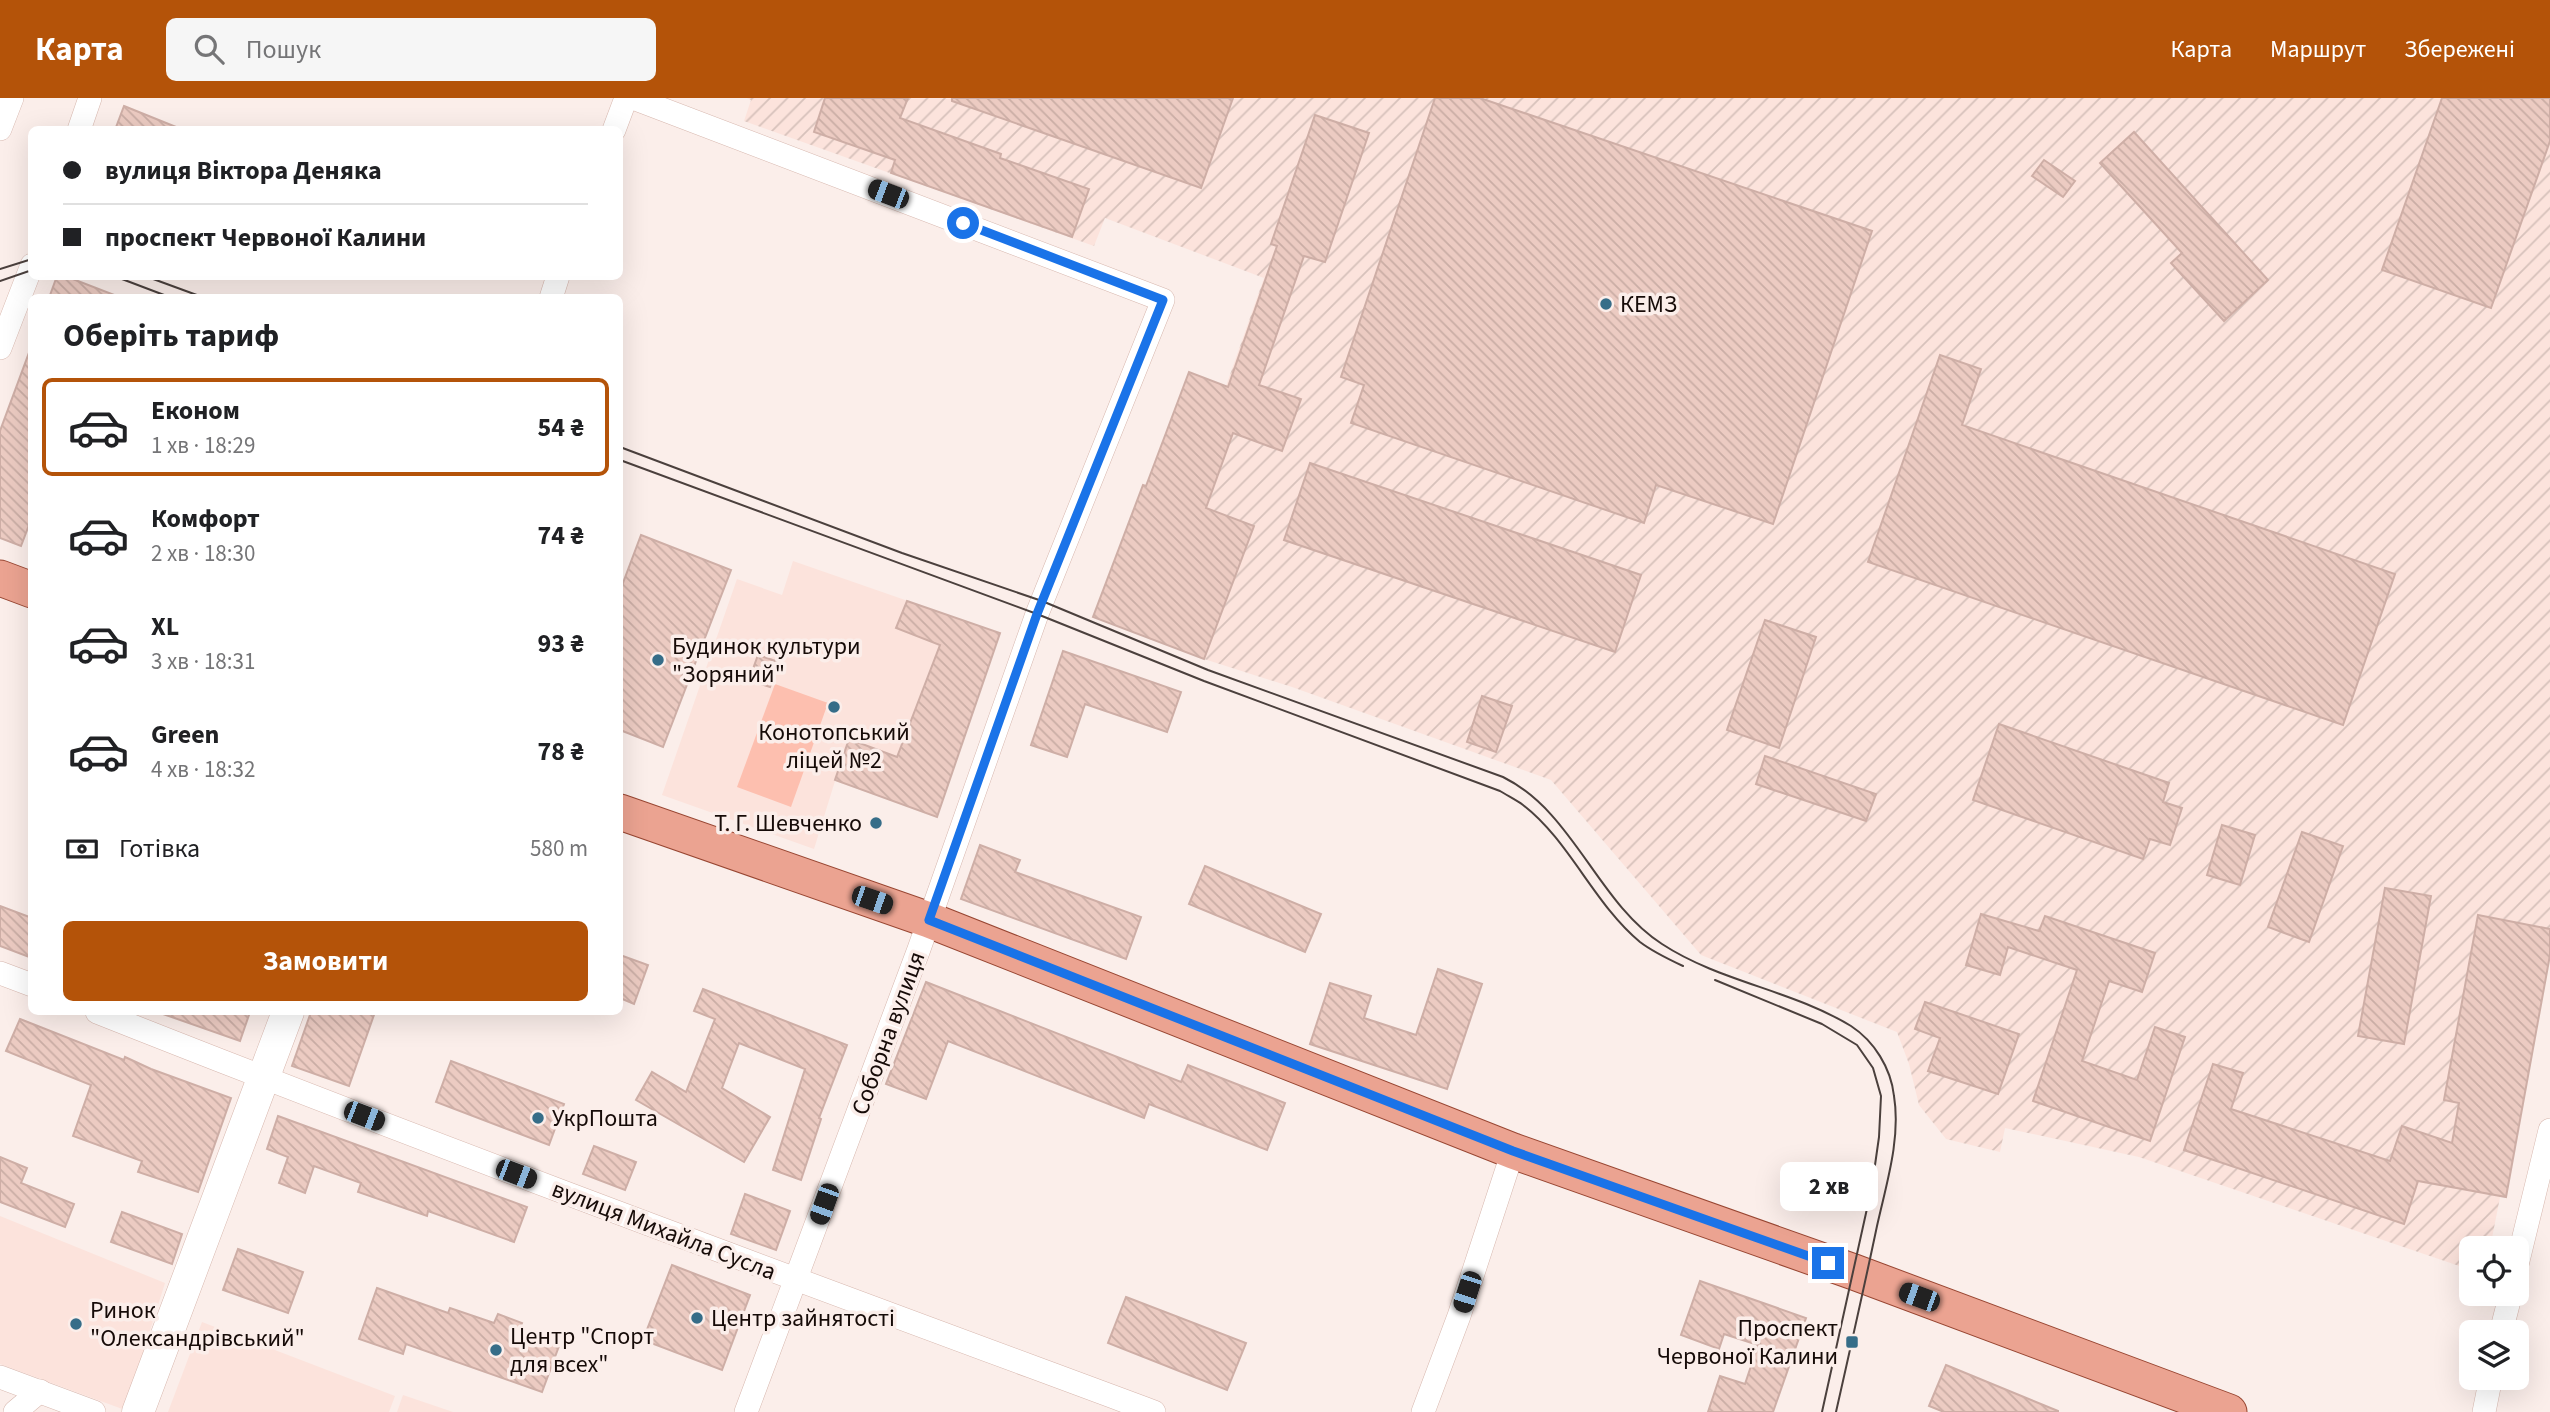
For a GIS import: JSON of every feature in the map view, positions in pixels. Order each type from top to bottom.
[{"type":"main road","points":[[0,578],[28,588]]},
{"type":"main road","points":[[623,813],[929,920],[1513,1151],[1854,1272],[2229,1412]]},
{"type":"main road","points":[[138,1412],[287,1015]]},
{"type":"street","points":[[0,129],[12,98]]},
{"type":"street","points":[[80,126],[90,98]]},
{"type":"street","points":[[616,126],[626,98]]},
{"type":"street","name":"Соборна вулиця","points":[[633,98],[1163,300],[1037,614],[929,920],[746,1412]]},
{"type":"street","points":[[0,348],[28,275]]},
{"type":"street","points":[[0,973],[28,984]]},
{"type":"street","name":"вулиця Михайла Сусла","points":[[105,1015],[796,1281],[1154,1412]]},
{"type":"street","points":[[2524,1236],[2550,1130]]},
{"type":"street","points":[[1423,1412],[1459,1316],[1513,1151]]},
{"type":"street","points":[[0,1377],[94,1412]]},
{"type":"street","points":[[2484,1412],[2488,1390]]},
{"type":"street","points":[[15,1412],[40,1391]]},
{"type":"shaded area","points":[[747,98],[2550,98],[2550,945],[2492,1236],[2459,1236],[2459,1266],[2139,1157],[2005,1128],[2000,1152],[1946,1139],[1919,1105],[1909,1064],[1897,1032],[1701,955],[1551,780],[1292,687],[1204,659],[1093,617],[1143,485],[1163,492],[1153,469],[1189,372],[1226,386],[1264,278],[1105,218],[1094,246],[744,121],[751,100]]},
{"type":"shaded area","name":"Конотопський ліцей №2","points":[[793,561],[1000,633],[937,817],[835,781],[814,849],[662,795],[737,579],[782,595]]},
{"type":"shaded area","points":[[775,684],[828,703],[791,807],[737,787]]},
{"type":"shaded area","name":"Ринок \"Олександрівський\"","points":[[0,1216],[165,1283],[125,1410],[0,1364]]},
{"type":"shaded area","name":"Ринок \"Олександрівський\"","points":[[202,1322],[395,1396],[389,1412],[168,1412]]},
{"type":"shaded area","points":[[403,1395],[453,1412],[397,1412]]},
{"type":"building","points":[[825,98],[908,98],[900,118],[1001,154],[1000,158],[1089,189],[1072,237],[891,173],[895,160],[814,132]]},
{"type":"building","points":[[952,98],[1233,98],[1201,188],[952,101]]},
{"type":"building","name":"КЕМЗ","points":[[1435,98],[1480,98],[1872,231],[1773,524],[1656,485],[1644,523],[1351,423],[1364,385],[1341,377]]},
{"type":"building","points":[[2442,98],[2550,98],[2550,141],[2491,308],[2382,270]]},
{"type":"building","points":[[124,106],[174,126],[116,126]]},
{"type":"building","points":[[1315,115],[1369,133],[1325,262],[1304,256],[1259,385],[1301,399],[1282,451],[1233,433],[1206,508],[1254,526],[1204,659],[1093,617],[1189,372],[1228,387],[1277,246],[1271,244]]},
{"type":"building","points":[[2134,132],[2268,280],[2224,321],[2171,263],[2182,253],[2100,163]]},
{"type":"building","points":[[2044,160],[2075,181],[2063,197],[2032,176]]},
{"type":"building","points":[[56,280],[75,280],[112,294],[50,294]]},
{"type":"building","points":[[28,355],[28,528],[21,546],[0,538],[0,431]]},
{"type":"building","points":[[1940,355],[1981,369],[1962,425],[2395,574],[2343,725],[1868,562]]},
{"type":"building","points":[[1310,463],[1641,575],[1615,652],[1284,540]]},
{"type":"building","name":"Будинок культури \"Зоряний\"","points":[[641,535],[731,570],[663,747],[623,731],[623,583]]},
{"type":"building","points":[[907,601],[1000,633],[937,817],[835,780],[849,739],[897,757],[940,645],[896,628]]},
{"type":"building","points":[[1765,620],[1816,637],[1779,748],[1727,730]]},
{"type":"building","points":[[1063,651],[1181,692],[1167,732],[1085,704],[1067,757],[1031,745]]},
{"type":"building","points":[[758,655],[779,662],[770,687],[749,680]]},
{"type":"building","points":[[1482,696],[1512,706],[1496,752],[1467,742]]},
{"type":"building","points":[[1999,724],[2169,783],[2163,802],[2182,808],[2170,845],[2150,839],[2143,859],[1973,800]]},
{"type":"building","points":[[1765,756],[1876,794],[1866,821],[1756,784]]},
{"type":"building","points":[[2222,825],[2255,835],[2240,885],[2207,875]]},
{"type":"building","points":[[2302,832],[2343,846],[2309,942],[2268,927]]},
{"type":"building","points":[[980,845],[1020,860],[1015,872],[1141,917],[1126,959],[961,899]]},
{"type":"building","points":[[1205,866],[1321,914],[1305,952],[1189,904]]},
{"type":"building","points":[[2385,888],[2431,896],[2404,1044],[2358,1036]]},
{"type":"building","points":[[0,906],[28,916],[28,956],[0,946]]},
{"type":"building","points":[[1981,914],[2039,931],[2045,916],[2155,953],[2142,992],[2109,981],[2082,1061],[2137,1080],[2155,1027],[2185,1037],[2150,1141],[2033,1101],[2077,970],[2008,947],[2000,975],[1966,965]]},
{"type":"building","points":[[2478,915],[2550,929],[2550,955],[2506,1197],[2418,1181],[2404,1224],[2184,1150],[2213,1064],[2243,1073],[2231,1109],[2390,1161],[2402,1126],[2452,1143],[2459,1103],[2444,1100]]},
{"type":"building","points":[[623,956],[648,965],[634,1004],[623,999]]},
{"type":"building","points":[[1438,969],[1482,984],[1447,1089],[1310,1044],[1330,983],[1371,996],[1364,1018],[1416,1035]]},
{"type":"building","points":[[926,982],[1181,1082],[1188,1065],[1285,1103],[1267,1150],[1149,1104],[1144,1118],[948,1041],[926,1099],[886,1084]]},
{"type":"building","points":[[703,989],[847,1045],[819,1118],[821,1119],[801,1180],[773,1170],[805,1069],[739,1043],[722,1088],[770,1117],[744,1162],[636,1100],[652,1072],[686,1092],[715,1019],[694,1011]]},
{"type":"building","points":[[1925,1002],[2019,1034],[1998,1094],[1928,1071],[1940,1038],[1915,1029]]},
{"type":"building","points":[[166,1015],[249,1015],[240,1041]]},
{"type":"building","points":[[310,1015],[374,1015],[349,1086],[292,1066]]},
{"type":"building","points":[[20,1019],[231,1098],[198,1192],[138,1172],[142,1161],[73,1136],[91,1085],[6,1051]]},
{"type":"building","points":[[451,1061],[564,1104],[549,1145],[436,1102]]},
{"type":"building","points":[[278,1116],[527,1207],[514,1242],[428,1211],[427,1216],[358,1192],[361,1183],[314,1166],[305,1193],[279,1183],[288,1157],[267,1149]]},
{"type":"building","points":[[594,1146],[636,1162],[625,1190],[583,1174]]},
{"type":"building","points":[[0,1157],[27,1168],[21,1183],[74,1204],[65,1227],[0,1202]]},
{"type":"building","points":[[745,1194],[790,1211],[776,1250],[731,1234]]},
{"type":"building","points":[[122,1212],[182,1234],[172,1264],[111,1242]]},
{"type":"building","points":[[238,1249],[303,1272],[288,1313],[223,1290]]},
{"type":"building","name":"Центр зайнятості","points":[[672,1265],[750,1295],[722,1370],[643,1340]]},
{"type":"building","points":[[1700,1281],[1806,1318],[1773,1412],[1708,1412],[1720,1376],[1745,1384],[1758,1345],[1724,1334],[1719,1349],[1681,1335]]},
{"type":"building","name":"Центр \"Спорт для всех\"","points":[[377,1288],[448,1313],[450,1308],[494,1323],[498,1314],[522,1323],[519,1332],[559,1346],[542,1392],[406,1344],[403,1354],[359,1339]]},
{"type":"building","points":[[1126,1297],[1246,1343],[1227,1390],[1108,1343]]},
{"type":"building","points":[[1946,1365],[2058,1412],[1944,1412],[1929,1406]]},
{"type":"tram line","points":[[0,269],[28,260]]},
{"type":"tram line","points":[[0,281],[28,271]]},
{"type":"tram line","points":[[125,280],[161,294]]},
{"type":"tram line","points":[[156,280],[194,294]]},
{"type":"tram line","points":[[623,448],[902,553],[1042,601],[1208,670],[1503,777],[1528,793],[1549,812],[1620,905],[1639,926],[1662,944],[1708,968],[1805,1003],[1859,1032],[1874,1047],[1889,1075],[1894,1096],[1896,1129],[1888,1178],[1836,1412]]},
{"type":"tram line","points":[[623,461],[1037,614],[1204,681],[1500,791],[1539,819],[1624,927],[1645,946],[1683,966]]},
{"type":"tram line","points":[[1715,980],[1822,1024],[1857,1045],[1873,1068],[1881,1096],[1872,1186],[1822,1412]]},
{"type":"place","name":"КЕМЗ","points":[[1606,304]]},
{"type":"place","name":"Будинок культури \"Зоряний\"","points":[[658,660]]},
{"type":"place","name":"Конотопський ліцей №2","points":[[834,707]]},
{"type":"place","name":"Т. Г. Шевченко","points":[[876,823]]},
{"type":"place","name":"УкрПошта","points":[[538,1118]]},
{"type":"place","name":"Центр зайнятості","points":[[697,1318]]},
{"type":"place","name":"Ринок \"Олександрівський\"","points":[[76,1324]]},
{"type":"place","name":"Проспект Червоної Калини","points":[[1852,1342]]},
{"type":"place","name":"Центр \"Спорт для всех\"","points":[[496,1350]]},
{"type":"route","points":[[963,223],[1163,300],[1037,614],[929,920],[1513,1151],[1828,1263]]}]
